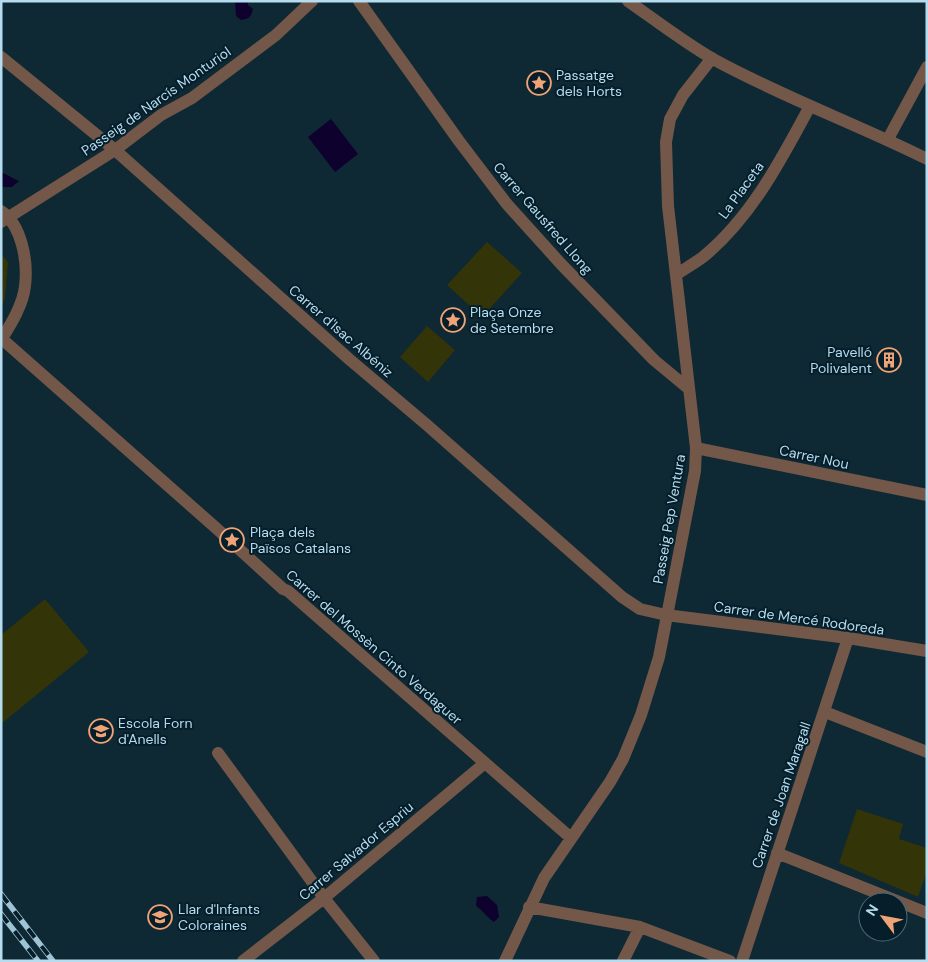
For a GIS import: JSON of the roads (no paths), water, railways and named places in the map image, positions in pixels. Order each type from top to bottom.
[{"type":"street","name":"Passeig de Narcís Monturiol","points":[[1,339],[18,309],[25,286],[22,241],[4,217],[115,150],[161,115],[192,98],[276,35],[312,1]]},
{"type":"street","name":"Carrer Gausfred Llong","points":[[359,1],[506,203],[561,264],[654,360],[688,389]]},
{"type":"street","points":[[628,1],[645,6],[712,58],[810,106],[888,139],[927,159]]},
{"type":"street","name":"Carrer d'Isac Albéniz","points":[[1,57],[115,150],[349,359],[427,425],[622,597],[640,609],[666,615]]},
{"type":"street","name":"Passeig Pep Ventura","points":[[505,961],[544,878],[623,760],[641,715],[658,657],[695,471],[696,448],[668,206],[666,142],[670,120],[683,95],[712,58]]},
{"type":"street","points":[[888,139],[927,67]]},
{"type":"street","name":"La Placeta","points":[[677,274],[703,257],[736,224],[763,190],[810,106]]},
{"type":"street","name":"Carrer del Mossèn Cinto Verdaguer","points":[[1,339],[283,589],[296,597],[571,838]]},
{"type":"street","name":"Carrer Nou","points":[[696,448],[927,495]]},
{"type":"street","name":"Carrer de Mercé Rodoreda","points":[[666,615],[848,638],[927,651]]},
{"type":"street","name":"Carrer de Joan Maragall","points":[[742,961],[848,638]]},
{"type":"street","points":[[825,712],[927,752]]},
{"type":"street","points":[[218,753],[324,898],[374,961]]},
{"type":"street","name":"Carrer Salvador Espriu","points":[[243,961],[324,898],[486,762]]},
{"type":"street","points":[[777,853],[927,913]]},
{"type":"street","points":[[529,907],[640,927],[730,961]]},
{"type":"street","points":[[623,961],[640,927]]},
{"type":"railway","points":[[1,894],[53,961]]},
{"type":"railway","points":[[1,914],[38,961]]},
{"type":"place","name":"Passatge dels Horts","points":[[539,83]]},
{"type":"place","name":"Plaça Onze de Setembre","points":[[453,320]]},
{"type":"place","name":"Pavelló Polivalent","points":[[889,360]]},
{"type":"place","name":"Plaça dels Països Catalans","points":[[232,540]]},
{"type":"place","name":"Escola Forn d'Anells","points":[[101,731]]},
{"type":"place","name":"Llar d'Infants Coloraines","points":[[160,917]]}]
